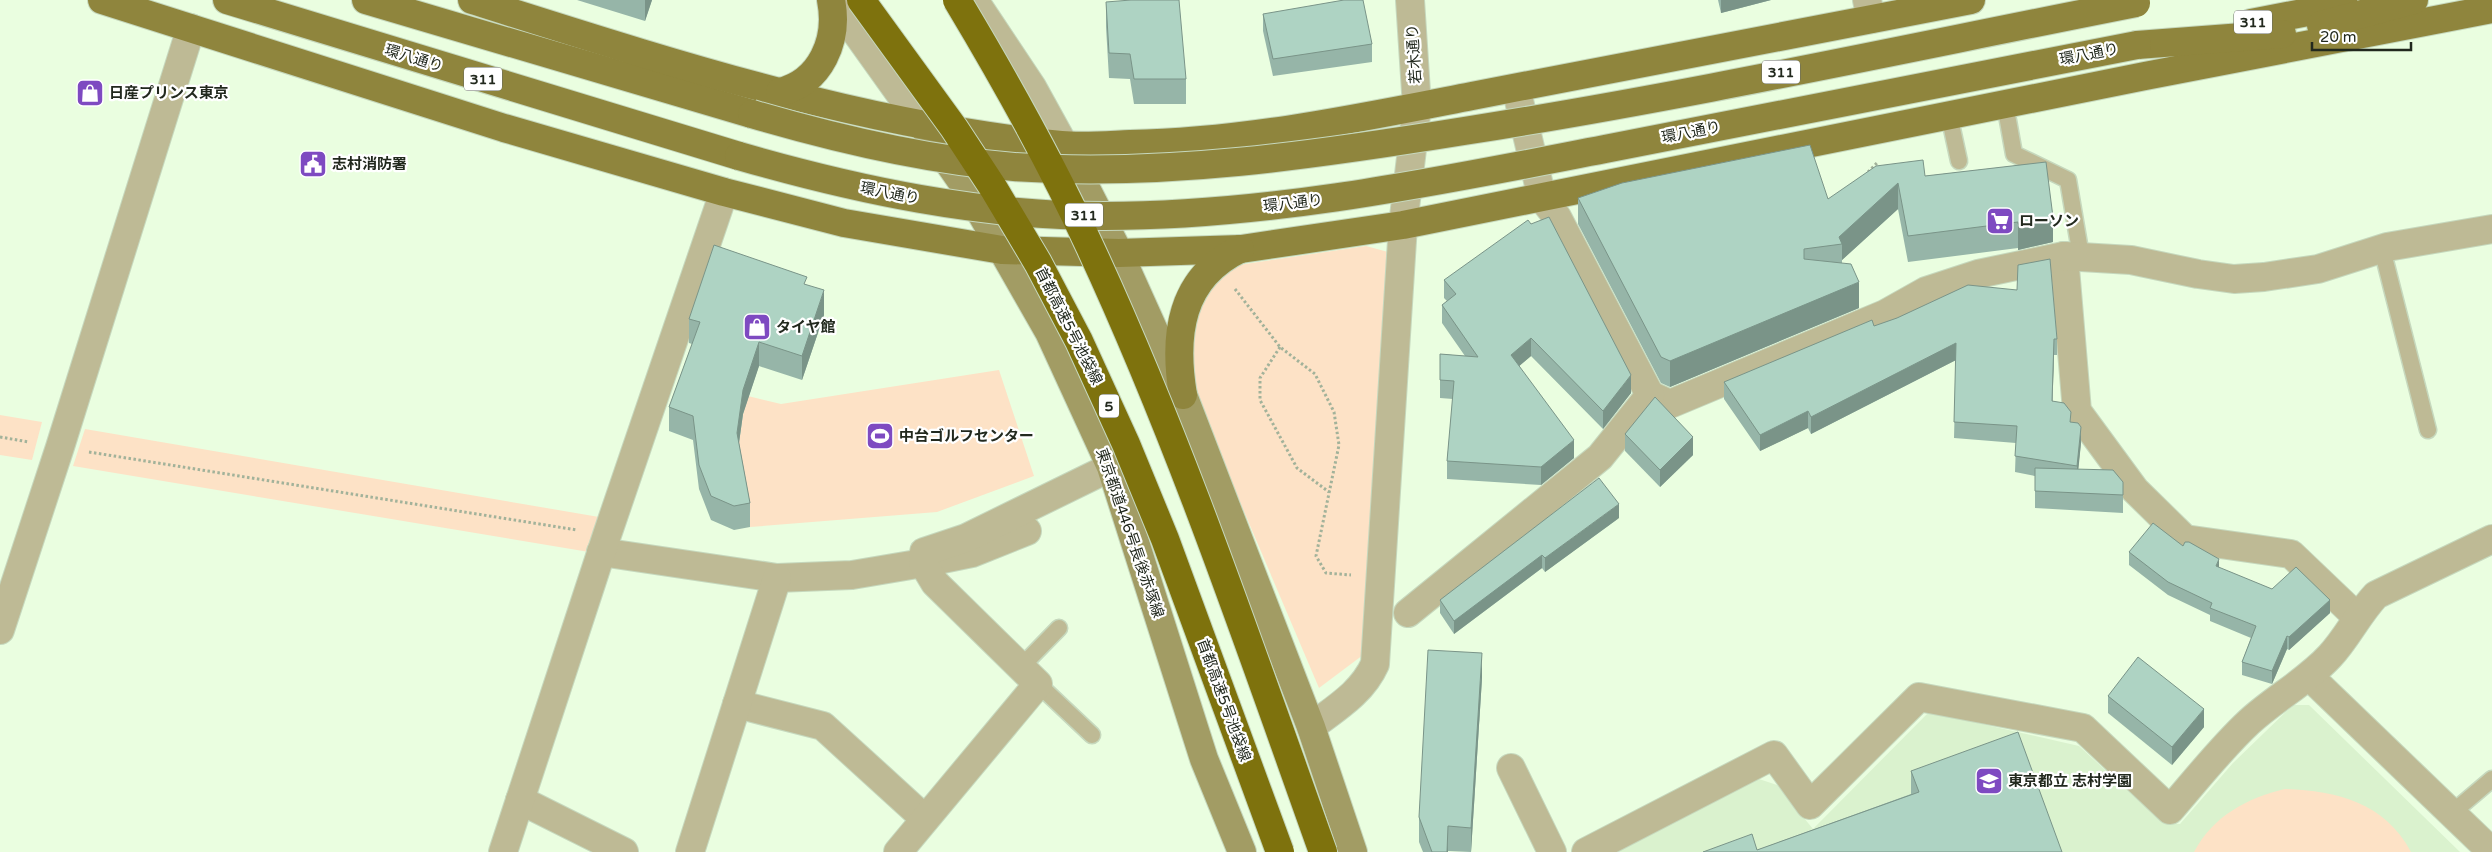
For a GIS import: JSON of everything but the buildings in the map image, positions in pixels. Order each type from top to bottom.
[{"type":"highway","name":"首都高速5号池袋線","points":[[861,0],[954,128],[994,190],[1038,263],[1079,341],[1126,444],[1164,539],[1280,852]]},
{"type":"highway","points":[[957,0],[1041,146],[1129,334],[1205,522],[1323,852]]},
{"type":"main road","points":[[102,0],[504,128],[724,192],[844,223],[1002,250],[1118,253],[1241,249],[1403,224],[1542,198],[1949,115],[2492,8]]},
{"type":"main road","name":"環八通り","points":[[227,0],[817,178],[914,198],[976,207],[1103,216],[1207,212],[1305,203],[1432,182],[2370,0]]},
{"type":"main road","name":"311","points":[[366,0],[631,80],[828,136],[920,155],[1014,167],[1109,169],[1204,166],[1298,157],[1556,117],[2144,1]]},
{"type":"main road","points":[[472,0],[680,66],[780,92],[922,126],[1064,145],[1186,144],[1291,129],[1516,88],[1869,10],[1971,0]]},
{"type":"main road","points":[[780,92],[802,84],[822,61],[834,27],[832,0]]},
{"type":"main road","points":[[2145,76],[2414,0]]},
{"type":"main road","points":[[2137,44],[2289,34],[2492,8]]},
{"type":"main road","name":"東京都道446号長後赤塚線","points":[[922,126],[969,192],[1049,332],[1111,467],[1204,759],[1242,852]]},
{"type":"main road","points":[[1064,145],[1118,253],[1183,395],[1311,727],[1353,852]]},
{"type":"main road","points":[[1183,395],[1178,351],[1186,307],[1196,286],[1208,270],[1222,258],[1241,249]]},
{"type":"street","points":[[832,0],[922,126]]},
{"type":"street","points":[[974,0],[1032,87],[1064,145]]},
{"type":"street","name":"若木通り","points":[[1311,727],[1356,694],[1368,680],[1375,664],[1403,224],[1417,107],[1410,0]]},
{"type":"street","points":[[0,630],[60,447],[191,28]]},
{"type":"street","points":[[1516,88],[1542,198],[1557,217],[1650,395],[1670,404],[1885,314],[1926,290],[1978,274],[2073,256],[2131,260],[2198,274],[2234,279],[2264,277],[2318,269],[2382,249],[2492,228]]},
{"type":"street","points":[[503,852],[604,543],[724,192]]},
{"type":"street","points":[[2073,256],[2077,411],[2135,490],[2185,539],[2290,554],[2357,617]]},
{"type":"street","points":[[1408,613],[1600,457],[1650,395]]},
{"type":"street","points":[[898,852],[925,819],[1029,675],[935,583],[924,564],[924,552],[966,538],[1111,467]]},
{"type":"street","points":[[604,543],[777,578],[852,575],[924,564],[972,552],[1027,531]]},
{"type":"street","points":[[1586,852],[1774,755],[1810,805],[1920,697],[2083,728],[2170,810],[2248,722],[2279,697],[2310,676],[2331,655],[2357,617],[2376,595],[2492,539]]},
{"type":"street","points":[[690,852],[777,578]]},
{"type":"street","points":[[2310,676],[2492,852]]},
{"type":"street","points":[[737,704],[823,726],[925,819]]},
{"type":"street","points":[[1511,768],[1552,852]]},
{"type":"street","points":[[520,800],[624,852]]},
{"type":"lane","points":[[2005,104],[2014,154],[2068,180],[2073,256]]},
{"type":"lane","points":[[1949,115],[1959,160]]},
{"type":"lane","points":[[2382,249],[2428,430]]},
{"type":"lane","points":[[1059,628],[1029,675],[1092,736]]},
{"type":"lane","points":[[2452,813],[2492,779]]},
{"type":"path","points":[[1866,174],[1880,160]]},
{"type":"path","points":[[1232,286],[1280,347],[1315,374],[1334,412],[1339,445],[1316,556],[1326,573],[1356,575]]},
{"type":"path","points":[[1280,347],[1260,378],[1260,400],[1297,468],[1329,492]]},
{"type":"path","points":[[0,437],[604,543]]},
{"type":"shaded area","points":[[1366,246],[1388,252],[1367,652],[1319,688],[1192,389],[1188,322],[1225,267]]},
{"type":"shaded area","name":"中台ゴルフセンター","points":[[999,370],[1034,476],[937,512],[750,527],[737,457],[743,414],[748,396],[781,404]]},
{"type":"shaded area","points":[[0,415],[42,422],[32,460],[0,455]]},
{"type":"shaded area","points":[[85,429],[599,517],[589,552],[73,466]]},
{"type":"shaded area","name":"東京都立 志村学園","points":[[2293,705],[2309,705],[2460,852],[1607,852],[1756,778],[1777,785],[1813,829],[1929,712],[2079,746],[2163,823],[2180,824],[2233,763]]},
{"type":"shaded area","points":[[2285,789],[2323,793],[2357,802],[2387,821],[2400,835],[2411,852],[2194,852],[2211,828],[2232,810],[2257,798]]},
{"type":"place","name":"日産プリンス東京","points":[[90,93]]},
{"type":"place","name":"志村消防署","points":[[313,164]]},
{"type":"place","name":"ローソン","points":[[2000,221]]},
{"type":"place","name":"タイヤ館","points":[[757,327]]},
{"type":"place","name":"中台ゴルフセンター","points":[[880,436]]},
{"type":"place","name":"東京都立 志村学園","points":[[1989,781]]}]
